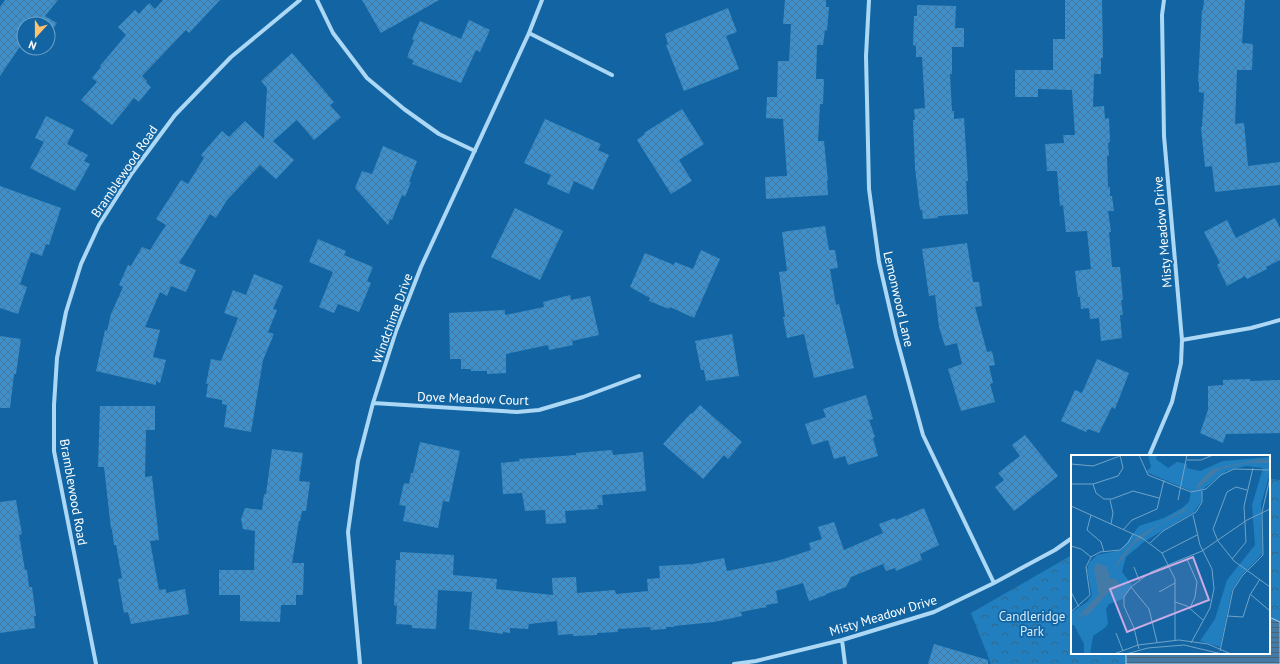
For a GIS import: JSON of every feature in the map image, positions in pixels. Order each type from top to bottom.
[{"type":"street","name":"Bramblewood Road","points":[[96,664],[54,451],[54,405],[57,358],[66,312],[81,264],[99,225],[132,173],[175,115],[231,57],[300,0]]},
{"type":"street","points":[[316,0],[334,33],[367,78],[404,109],[439,134],[475,151]]},
{"type":"street","name":"Windchime Drive","points":[[360,664],[348,532],[358,461],[373,403],[396,331],[421,267],[529,33],[542,0]]},
{"type":"street","name":"Lemonwood Lane","points":[[869,0],[866,56],[869,189],[880,262],[896,336],[923,436],[994,583]]},
{"type":"street","name":"Misty Meadow Drive","points":[[1149,455],[1172,402],[1182,363],[1182,340],[1164,136],[1162,15],[1164,0]]},
{"type":"street","points":[[529,33],[612,75]]},
{"type":"street","points":[[1182,340],[1251,328],[1280,320]]},
{"type":"street","name":"Dove Meadow Court","points":[[373,403],[517,412],[539,410],[583,397],[639,376]]},
{"type":"street","name":"Misty Meadow Drive","points":[[734,664],[756,661],[842,640],[934,612],[994,583],[1055,550],[1071,539]]},
{"type":"street","points":[[842,640],[845,664]]},
{"type":"green space","name":"Candleridge Park","points":[[1270,479],[1280,480],[1280,664],[991,664],[971,613],[1071,556],[1071,654],[1270,654]]},
{"type":"shaded area","points":[[1270,617],[1280,622],[1280,664],[1126,664],[1126,654],[1270,654]]},
{"type":"building","points":[[5,0],[58,0],[45,16],[16,16],[16,52],[0,76],[0,7]]},
{"type":"building","points":[[163,0],[220,0],[189,33],[186,30],[142,76],[151,87],[139,102],[134,98],[112,125],[81,100],[97,82],[92,78],[101,67],[100,66],[126,35],[118,27],[135,10],[139,14],[149,3],[155,9]]},
{"type":"building","points":[[362,0],[439,0],[381,33]]},
{"type":"building","points":[[785,0],[826,0],[826,7],[829,7],[827,31],[825,30],[823,45],[817,45],[816,79],[824,79],[823,104],[820,104],[818,141],[824,141],[828,195],[766,199],[765,177],[787,176],[783,119],[766,118],[767,97],[777,97],[778,61],[789,61],[791,24],[783,24]]},
{"type":"building","points":[[1065,0],[1102,0],[1103,58],[1101,58],[1101,74],[1094,74],[1093,107],[1104,106],[1105,119],[1109,118],[1110,142],[1108,143],[1109,156],[1107,156],[1108,187],[1110,187],[1110,196],[1112,196],[1114,211],[1108,211],[1111,232],[1109,232],[1112,267],[1120,267],[1123,315],[1120,315],[1122,338],[1101,341],[1099,318],[1090,319],[1089,308],[1081,309],[1080,297],[1078,297],[1075,271],[1091,269],[1087,231],[1066,232],[1063,205],[1060,206],[1057,171],[1047,171],[1045,144],[1064,143],[1063,135],[1075,135],[1072,90],[1038,89],[1038,97],[1015,97],[1015,70],[1053,70],[1053,39],[1065,39]]},
{"type":"building","points":[[1204,0],[1245,0],[1242,43],[1253,44],[1252,70],[1237,70],[1235,124],[1244,123],[1248,166],[1280,162],[1280,185],[1215,192],[1212,166],[1205,167],[1201,127],[1204,93],[1199,92],[1198,82],[1202,10]]},
{"type":"building","points":[[917,5],[956,6],[955,28],[964,28],[964,47],[952,47],[952,74],[950,74],[952,111],[954,111],[954,119],[964,118],[968,181],[966,181],[968,214],[938,216],[938,218],[923,219],[922,210],[920,210],[915,168],[913,120],[915,120],[914,109],[925,108],[922,57],[916,57],[916,46],[913,45],[914,16],[917,16]]},
{"type":"building","points":[[728,8],[737,32],[726,36],[739,69],[684,91],[666,45],[668,44],[665,34]]},
{"type":"building","points":[[469,20],[490,30],[480,52],[476,50],[461,83],[412,64],[414,61],[407,57],[414,40],[412,39],[420,21],[461,39]]},
{"type":"building","points":[[292,53],[334,102],[330,105],[341,117],[314,140],[297,120],[273,141],[294,160],[276,179],[260,165],[227,200],[216,218],[210,214],[179,263],[196,270],[186,292],[171,286],[167,296],[160,292],[145,327],[160,330],[153,357],[166,360],[160,383],[156,381],[156,385],[96,371],[105,330],[107,331],[111,314],[123,287],[119,285],[128,265],[131,266],[142,247],[150,250],[166,225],[156,219],[181,180],[188,184],[204,158],[201,155],[222,131],[229,137],[245,121],[264,139],[267,88],[261,81]]},
{"type":"building","points":[[682,109],[704,144],[679,160],[692,181],[671,194],[637,140],[645,134],[644,133]]},
{"type":"building","points":[[46,116],[74,130],[67,144],[88,155],[84,161],[90,164],[75,191],[30,168],[44,142],[35,138]]},
{"type":"building","points":[[545,119],[601,144],[598,150],[609,155],[593,190],[574,181],[569,194],[547,184],[551,175],[524,163]]},
{"type":"building","points":[[383,146],[417,161],[405,197],[402,195],[392,220],[390,219],[388,225],[355,188],[362,171],[372,174]]},
{"type":"building","points":[[0,186],[61,208],[49,245],[46,244],[42,256],[31,252],[20,284],[27,287],[18,314],[0,308]]},
{"type":"building","points":[[515,208],[563,231],[540,280],[491,257]]},
{"type":"building","points":[[1275,218],[1280,228],[1280,260],[1266,267],[1267,269],[1247,279],[1245,276],[1227,286],[1217,265],[1220,263],[1204,232],[1227,220],[1236,238]]},
{"type":"building","points":[[825,226],[829,250],[835,250],[838,268],[830,269],[836,305],[839,304],[854,368],[814,378],[804,334],[787,338],[783,317],[785,317],[779,272],[787,271],[782,232]]},
{"type":"building","points":[[318,239],[346,251],[344,255],[373,267],[367,281],[371,283],[359,312],[338,304],[334,313],[319,307],[333,272],[309,262]]},
{"type":"building","points":[[967,243],[973,282],[979,282],[982,306],[975,307],[987,352],[992,351],[995,365],[989,366],[993,383],[990,384],[995,402],[961,411],[948,369],[962,364],[957,343],[945,346],[939,327],[935,295],[929,296],[922,249]]},
{"type":"building","points":[[701,250],[720,259],[694,318],[670,307],[669,309],[649,301],[650,298],[630,287],[645,253],[674,265],[675,262],[693,269]]},
{"type":"building","points":[[254,274],[283,286],[273,309],[277,310],[268,332],[274,334],[263,360],[251,432],[224,427],[227,405],[222,404],[222,400],[206,397],[208,384],[206,384],[211,359],[221,361],[238,318],[224,313],[233,290],[246,295]]},
{"type":"building","points":[[570,295],[571,300],[590,296],[599,335],[572,341],[573,345],[549,350],[548,345],[506,354],[506,373],[487,374],[487,371],[471,371],[471,369],[461,369],[461,359],[450,359],[449,313],[505,310],[505,315],[544,307],[543,302]]},
{"type":"building","points":[[732,334],[739,376],[706,381],[704,370],[701,370],[695,341]]},
{"type":"building","points":[[0,336],[21,339],[16,374],[14,374],[10,408],[0,408]]},
{"type":"building","points":[[1097,359],[1129,373],[1115,409],[1112,407],[1099,433],[1088,429],[1086,432],[1061,421],[1075,390],[1082,393]]},
{"type":"building","points":[[1250,379],[1250,381],[1280,380],[1280,433],[1226,434],[1223,443],[1200,433],[1208,410],[1208,386],[1223,385],[1223,380]]},
{"type":"building","points":[[866,395],[873,419],[869,420],[875,437],[873,438],[878,456],[848,465],[845,456],[834,459],[828,440],[812,445],[805,424],[826,417],[823,409]]},
{"type":"building","points":[[700,405],[742,442],[728,459],[724,455],[703,479],[663,444]]},
{"type":"building","points":[[100,406],[155,406],[155,430],[146,430],[145,477],[152,476],[159,540],[150,541],[159,590],[166,589],[166,593],[185,589],[189,614],[131,624],[128,612],[124,613],[118,579],[122,578],[116,545],[114,545],[111,529],[104,467],[98,467]]},
{"type":"building","points":[[1025,435],[1058,476],[1014,511],[995,487],[1004,480],[998,473],[1020,456],[1012,445]]},
{"type":"building","points":[[420,442],[460,451],[449,502],[443,501],[438,528],[403,521],[406,506],[399,505],[404,483],[409,484],[411,473],[413,473]]},
{"type":"building","points":[[272,449],[303,453],[299,481],[310,482],[306,511],[302,511],[299,521],[292,563],[304,563],[303,595],[296,595],[296,605],[281,605],[280,622],[240,621],[240,595],[219,595],[219,570],[254,570],[255,531],[243,529],[241,519],[245,508],[262,510],[264,494],[266,494]]},
{"type":"building","points":[[612,450],[613,455],[643,452],[646,491],[602,495],[603,505],[597,505],[598,509],[565,511],[566,523],[546,524],[545,510],[525,511],[522,493],[503,494],[501,463],[520,461],[519,459],[576,455],[576,453]]},
{"type":"building","points":[[16,500],[22,534],[19,535],[25,570],[27,570],[29,587],[32,587],[36,616],[34,616],[35,628],[0,633],[0,502]]},
{"type":"building","points":[[924,508],[939,545],[920,554],[922,560],[896,571],[895,568],[886,571],[883,564],[851,577],[846,587],[809,601],[803,583],[776,591],[778,603],[766,605],[767,607],[741,612],[742,616],[714,622],[666,627],[666,629],[651,630],[650,627],[618,629],[618,632],[573,636],[573,634],[558,635],[557,621],[529,624],[528,629],[510,628],[510,633],[503,632],[503,634],[469,629],[472,592],[438,590],[436,629],[412,628],[412,625],[396,624],[397,606],[394,605],[396,560],[400,560],[400,552],[454,555],[453,575],[497,579],[496,589],[553,595],[552,578],[576,577],[577,593],[615,590],[616,594],[648,591],[647,579],[660,578],[659,566],[693,564],[724,558],[727,571],[777,561],[811,550],[809,543],[822,539],[818,527],[834,522],[844,550],[883,533],[879,524],[895,518],[896,520]]},
{"type":"building","points":[[934,644],[988,660],[988,664],[928,664]]}]
